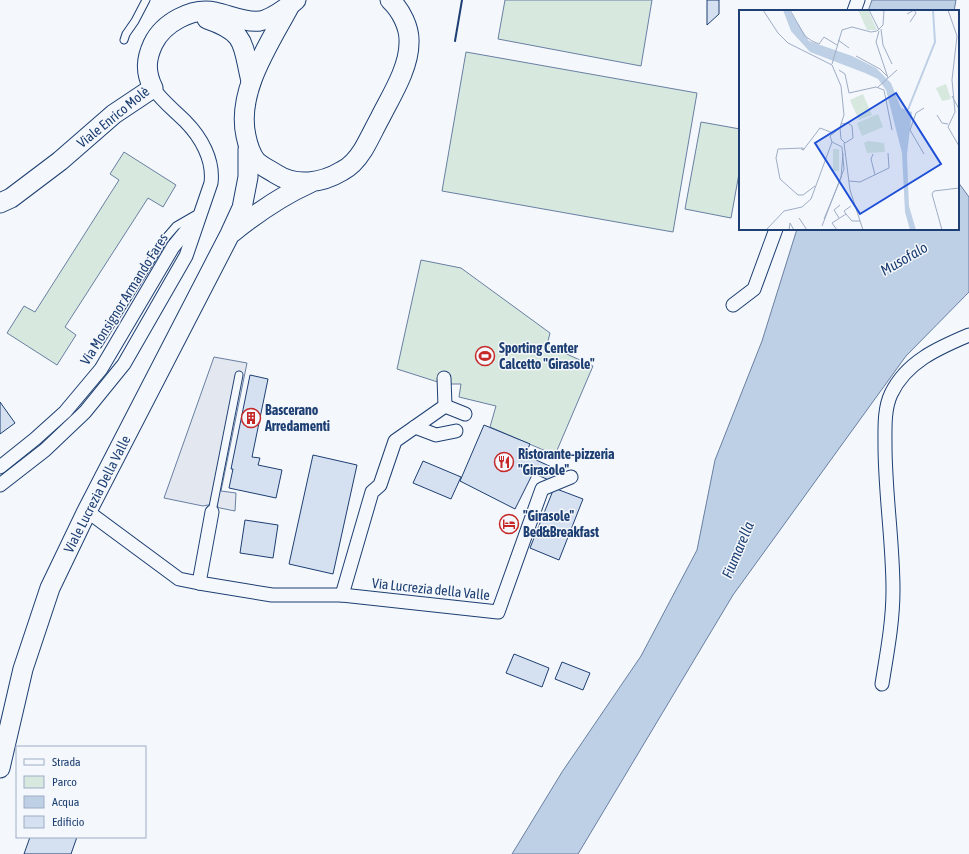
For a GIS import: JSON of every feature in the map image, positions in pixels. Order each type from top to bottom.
[{"type":"main road","name":"Viale Lucrezia Della Valle","points":[[230,234],[288,192],[342,171],[353,163],[363,150],[397,85],[408,56],[410,41],[404,20],[391,0]]},
{"type":"main road","name":"Viale Lucrezia Della Valle","points":[[0,768],[23,669],[48,596],[86,511],[230,234],[242,208],[248,177],[248,149],[243,123],[245,99],[251,81],[268,46],[293,3]]},
{"type":"main road","name":"Viale Enrico Molè","points":[[0,203],[11,198],[60,161],[114,114],[153,88],[148,78],[147,67],[149,53],[155,40],[171,23],[179,18],[203,11],[210,6],[246,20],[260,21],[272,17],[293,3]]},
{"type":"main road","points":[[190,15],[223,25],[235,33],[245,48],[251,81]]},
{"type":"main road","name":"Viale Lucrezia Della Valle","points":[[248,149],[257,162],[284,180],[311,183]]},
{"type":"street","points":[[854,10],[858,0]]},
{"type":"street","name":"Via Monsignor Armando Fares","points":[[0,485],[45,450],[85,412],[124,364],[186,256],[211,183],[212,174],[206,152],[194,132],[153,88]]},
{"type":"street","name":"Via Monsignor Armando Fares","points":[[0,467],[35,439],[64,412],[102,369],[173,247],[202,211]]},
{"type":"street","points":[[733,305],[754,289],[776,230]]},
{"type":"street","points":[[882,684],[888,648],[893,591],[885,463],[885,427],[887,407],[891,394],[901,378],[914,364],[929,353],[969,335]]},
{"type":"street","points":[[444,378],[445,406]]},
{"type":"street","points":[[445,406],[465,414]]},
{"type":"street","points":[[342,595],[372,492],[380,485],[395,441],[445,406]]},
{"type":"street","points":[[415,427],[436,435],[456,431]]},
{"type":"street","name":"Via Lucrezia della Valle","points":[[86,511],[179,579],[272,595],[342,595],[498,612],[542,490],[571,477]]},
{"type":"street","points":[[199,583],[212,512]]},
{"type":"lane","points":[[124,40],[146,0]]},
{"type":"lane","points":[[98,345],[163,241],[176,226],[202,211]]},
{"type":"lane","points":[[212,512],[239,375]]},
{"type":"green space","points":[[505,0],[652,0],[641,66],[498,39]]},
{"type":"green space","points":[[466,52],[697,93],[673,232],[442,191]]},
{"type":"green space","points":[[701,122],[739,129],[739,174],[731,218],[685,209]]},
{"type":"green space","points":[[124,152],[176,185],[163,207],[148,198],[65,327],[76,335],[57,365],[7,333],[24,306],[35,312],[119,180],[110,174]]},
{"type":"green space","name":"Sporting Center Calcetto \"Girasole\"","points":[[421,260],[461,268],[550,333],[547,345],[593,366],[555,455],[490,427],[496,406],[459,397],[461,384],[444,384],[397,369]]},
{"type":"shaded area","points":[[214,357],[247,363],[221,491],[236,493],[235,511],[220,508],[213,504],[203,506],[164,498]]},
{"type":"water","points":[[872,0],[956,0],[954,10],[868,10]]},
{"type":"water","points":[[959,183],[969,197],[969,292],[906,356],[733,595],[578,854],[512,854],[562,772],[641,656],[697,550],[715,460],[762,341],[797,230],[959,230]]},
{"type":"building","points":[[707,0],[719,0],[719,14],[707,25]]},
{"type":"building","name":"Bascerano Arredamenti","points":[[250,375],[268,379],[252,457],[260,458],[258,465],[282,470],[276,498],[229,488],[233,469],[231,469]]},
{"type":"building","points":[[0,402],[15,423],[0,434]]},
{"type":"building","name":"Ristorante-pizzeria \"Girasole\"","points":[[484,425],[530,444],[525,455],[556,469],[551,481],[533,473],[515,509],[460,481]]},
{"type":"building","points":[[313,455],[357,465],[333,574],[289,564]]},
{"type":"building","points":[[423,461],[461,477],[451,499],[413,483]]},
{"type":"building","points":[[554,488],[583,499],[559,560],[530,548]]},
{"type":"building","points":[[245,520],[278,525],[273,558],[240,553]]},
{"type":"building","points":[[514,654],[549,668],[542,687],[506,673]]},
{"type":"building","points":[[562,662],[590,673],[583,690],[555,679]]},
{"type":"building","points":[[30,838],[77,838],[71,854],[24,854]]},
{"type":"wall","points":[[455,41],[462,0]]},
{"type":"place","name":"Sporting Center Calcetto \"Girasole\"","points":[[485,356]]},
{"type":"place","name":"Bascerano Arredamenti","points":[[251,418]]},
{"type":"place","name":"Ristorante-pizzeria \"Girasole\"","points":[[504,462]]},
{"type":"place","name":"\"Girasole\" Bed&Breakfast","points":[[509,524]]},
{"type":"water label","name":"Musofalo","points":[[904,259]]},
{"type":"water label","name":"Fiumarella","points":[[738,550]]}]
